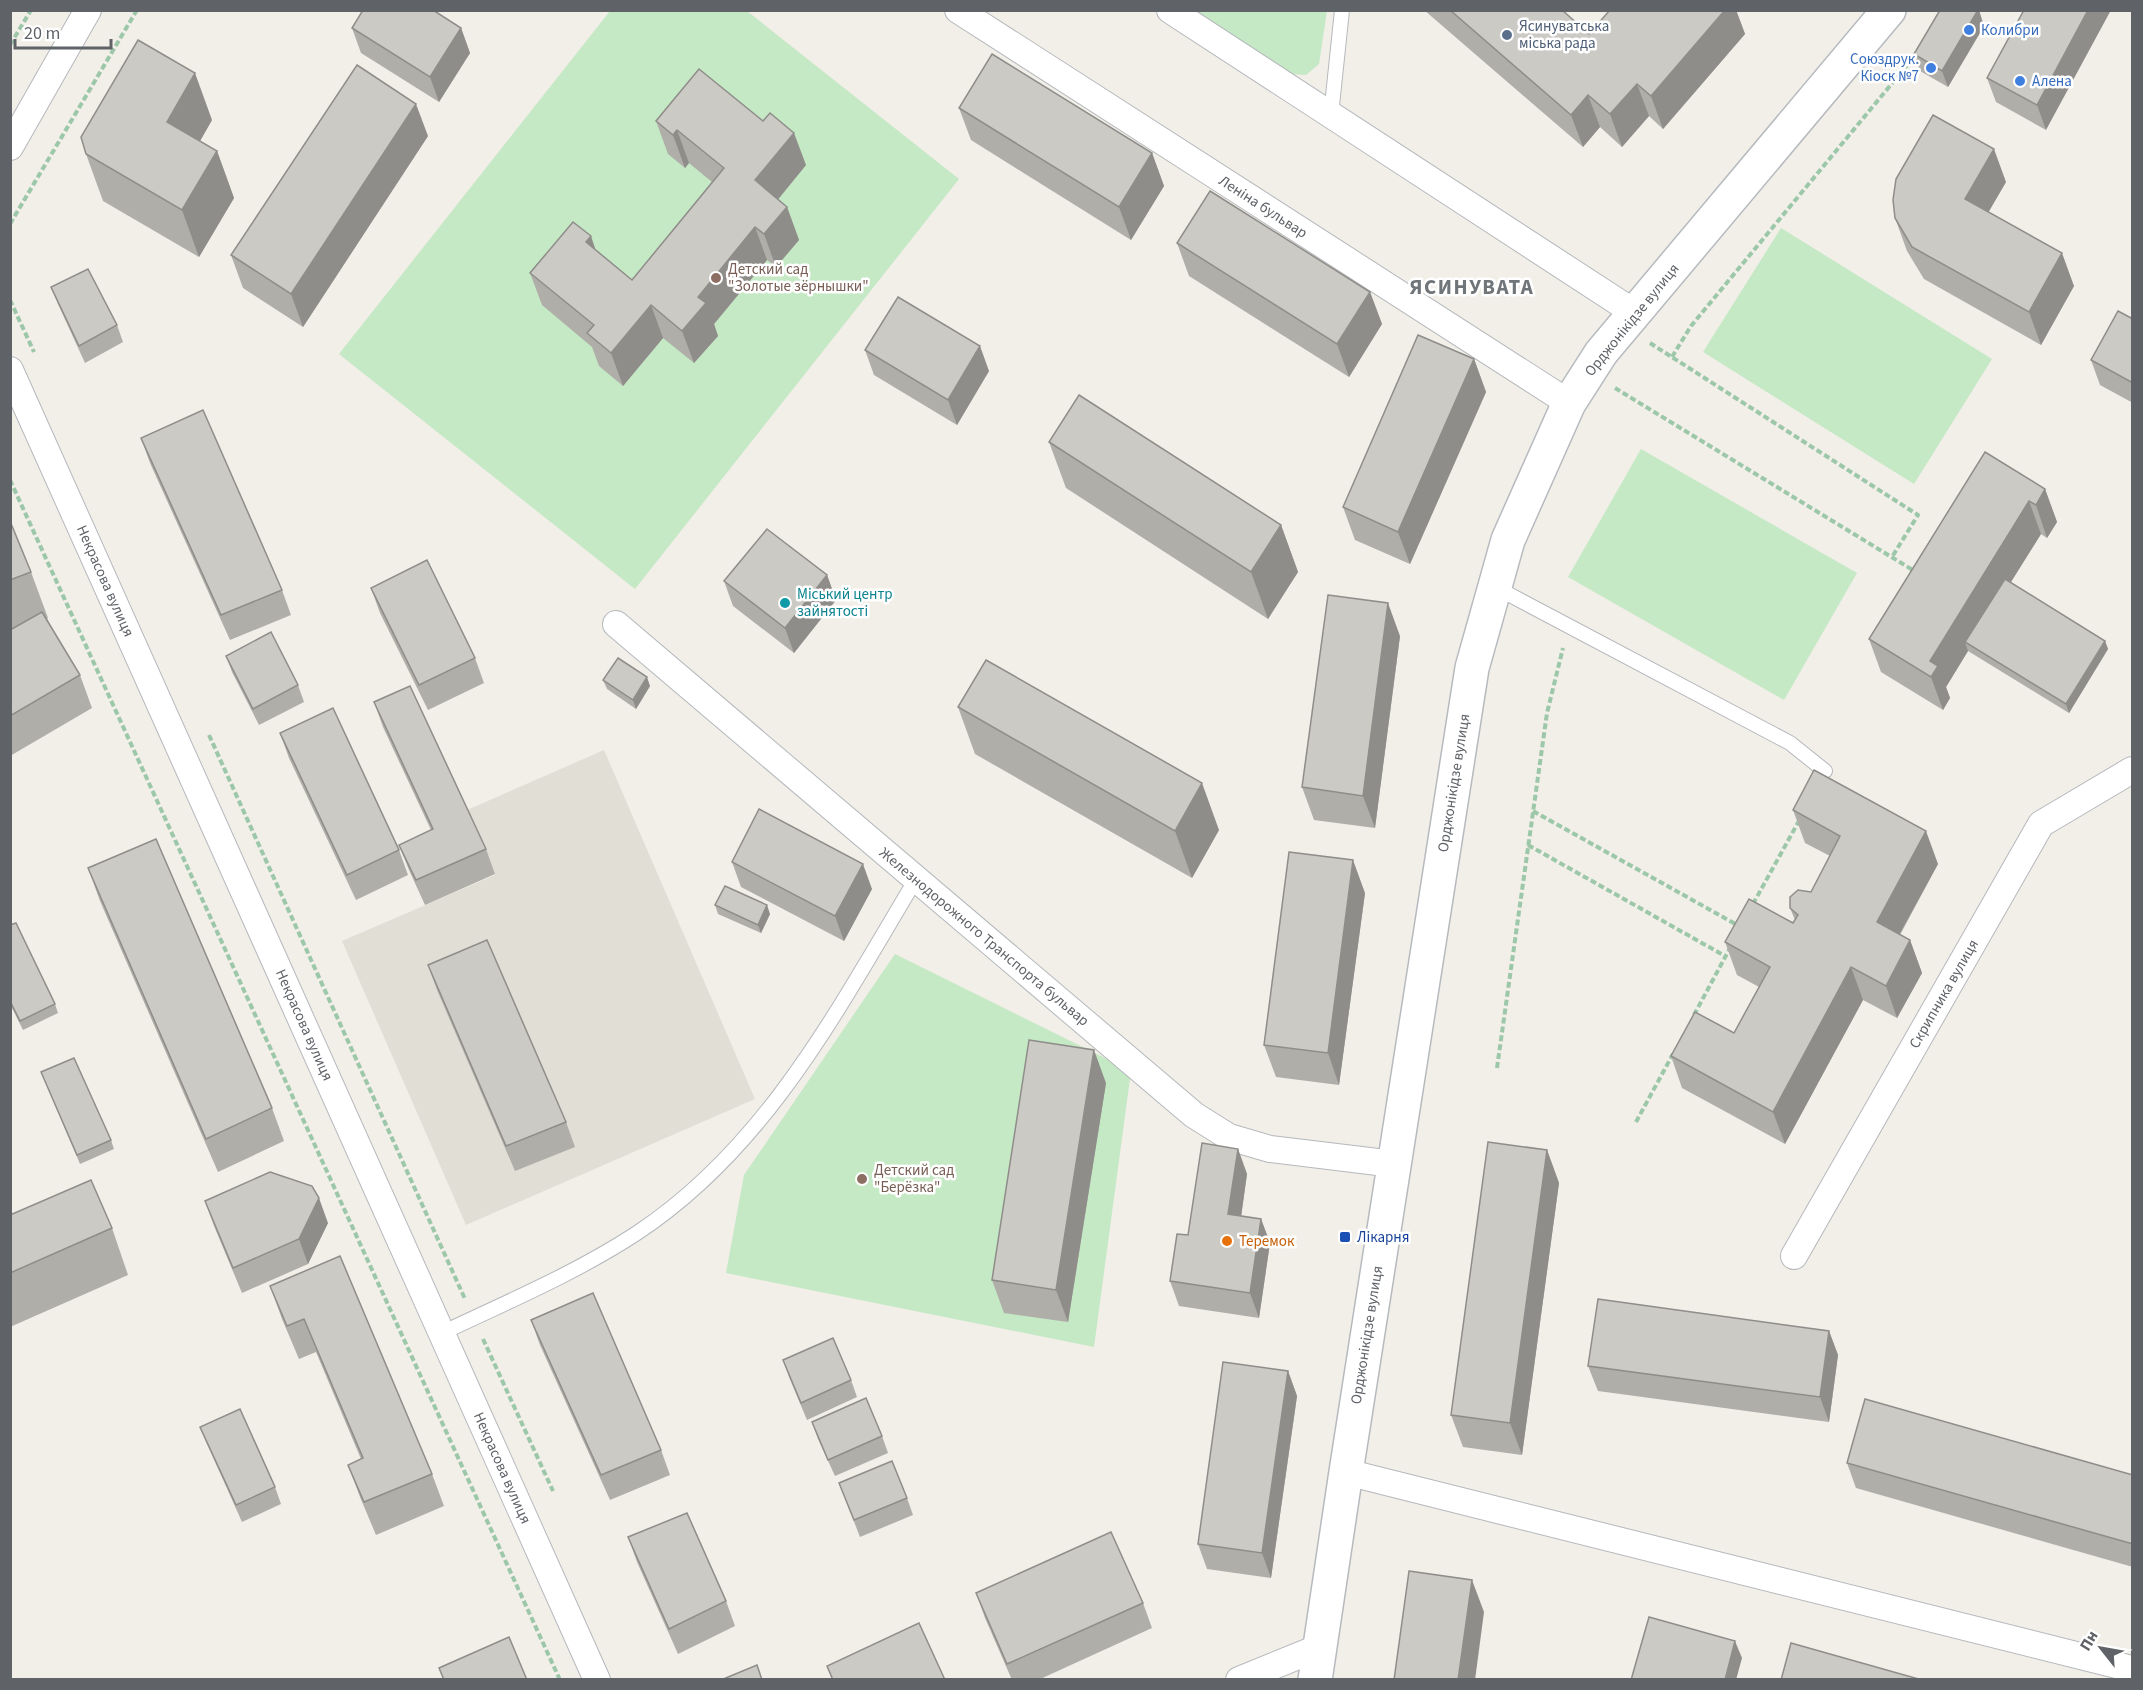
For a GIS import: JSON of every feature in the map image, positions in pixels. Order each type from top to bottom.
[{"type":"main road","name":"Орджонікідзе вулиця","points":[[1316,1680],[1346,1472],[1472,668],[1508,540],[1569,403],[1588,372],[1629,320],[1890,10]]},
{"type":"street","name":"Леніна бульвар","points":[[958,10],[1569,403]]},
{"type":"street","points":[[1170,10],[1331,115],[1629,320]]},
{"type":"street","points":[[10,147],[88,11]]},
{"type":"street","name":"Некрасова вулиця","points":[[10,370],[597,1680]]},
{"type":"street","name":"Железнодорожного Транспорта бульвар","points":[[616,624],[1194,1115],[1229,1137],[1270,1149],[1394,1164]]},
{"type":"street","name":"Скрипника вулиця","points":[[1794,1256],[2041,824],[2133,770]]},
{"type":"street","points":[[1346,1472],[2133,1669]]},
{"type":"street","points":[[1239,1680],[1320,1647]]},
{"type":"lane","points":[[1331,115],[1342,10]]},
{"type":"lane","points":[[1495,587],[1790,743],[1826,771]]},
{"type":"lane","points":[[442,1333],[636,1234],[698,1186],[727,1159],[779,1099],[805,1061],[916,879]]},
{"type":"path","points":[[10,45],[31,10]]},
{"type":"path","points":[[10,224],[136,10]]},
{"type":"path","points":[[1672,357],[1691,326],[1923,46]]},
{"type":"path","points":[[10,300],[35,355]]},
{"type":"path","points":[[1629,320],[1672,357],[1918,515],[1892,557]]},
{"type":"path","points":[[1588,372],[1918,574]]},
{"type":"path","points":[[10,480],[560,1680]]},
{"type":"path","points":[[1497,1068],[1547,713],[1569,626]]},
{"type":"path","points":[[208,733],[469,1307]]},
{"type":"path","points":[[1752,906],[1826,771]]},
{"type":"path","points":[[1533,811],[1741,927]]},
{"type":"path","points":[[1528,845],[1725,956]]},
{"type":"path","points":[[1736,937],[1747,916]]},
{"type":"path","points":[[1692,1018],[1731,946]]},
{"type":"path","points":[[1636,1122],[1675,1049]]},
{"type":"path","points":[[479,1329],[553,1491]]},
{"type":"shaded area","points":[[604,750],[755,1099],[466,1225],[342,941],[495,875],[467,810]]},
{"type":"green space","points":[[610,11],[747,11],[959,179],[635,589],[339,354]]},
{"type":"green space","points":[[1194,11],[1327,11],[1319,64],[1306,75],[1291,74]]},
{"type":"green space","points":[[1781,228],[1992,359],[1914,484],[1703,352]]},
{"type":"green space","points":[[1641,449],[1857,573],[1784,700],[1568,577]]},
{"type":"green space","points":[[895,954],[1131,1071],[1094,1347],[726,1273],[744,1175]]},
{"type":"building","points":[[363,10],[433,10],[461,28],[430,77],[352,28]]},
{"type":"building","points":[[1450,10],[1562,10],[1589,34],[1610,10],[1725,10],[1651,96],[1637,84],[1610,114],[1588,95],[1571,115]]},
{"type":"building","points":[[1940,10],[1978,10],[1942,71],[1914,54]]},
{"type":"building","points":[[2024,10],[2088,10],[2037,105],[1987,78]]},
{"type":"building","points":[[138,40],[195,73],[167,122],[217,151],[182,210],[86,154],[81,137]]},
{"type":"building","points":[[992,54],[1152,153],[1119,207],[959,108]]},
{"type":"building","points":[[357,65],[416,104],[291,294],[231,255]]},
{"type":"building","points":[[699,69],[763,121],[770,113],[794,133],[755,180],[787,207],[764,234],[755,227],[698,297],[706,303],[682,331],[651,305],[611,353],[587,333],[594,325],[530,273],[573,222],[591,236],[586,242],[632,280],[724,168],[677,130],[673,135],[656,121]]},
{"type":"building","points":[[1933,115],[1994,149],[1965,199],[2062,253],[2029,312],[1912,247],[1895,218],[1893,200],[1896,179]]},
{"type":"building","points":[[1210,191],[1370,292],[1337,344],[1177,243]]},
{"type":"building","points":[[88,269],[117,325],[79,346],[51,287]]},
{"type":"building","points":[[898,297],[980,346],[948,400],[865,350]]},
{"type":"building","points":[[2118,311],[2133,319],[2133,383],[2091,360]]},
{"type":"building","points":[[1418,335],[1474,359],[1398,532],[1343,507]]},
{"type":"building","points":[[1079,395],[1281,525],[1251,572],[1049,442]]},
{"type":"building","points":[[203,410],[282,590],[221,615],[141,438]]},
{"type":"building","points":[[1985,452],[2045,489],[2036,505],[2029,501],[1930,661],[1938,666],[1931,677],[1869,639]]},
{"type":"building","points":[[10,521],[31,572],[10,580]]},
{"type":"building","points":[[767,529],[827,575],[785,628],[724,581]]},
{"type":"building","points":[[427,560],[475,658],[419,685],[371,588]]},
{"type":"building","points":[[2005,579],[2105,641],[2066,704],[1965,642]]},
{"type":"building","points":[[1328,595],[1388,603],[1363,796],[1302,787]]},
{"type":"building","points":[[42,612],[80,675],[10,716],[10,630]]},
{"type":"building","points":[[271,632],[298,685],[253,709],[226,656]]},
{"type":"building","points":[[618,658],[647,677],[633,700],[603,680]]},
{"type":"building","points":[[986,660],[1202,783],[1175,831],[958,707]]},
{"type":"building","points":[[410,686],[486,849],[416,880],[399,845],[433,829],[374,702]]},
{"type":"building","points":[[333,708],[399,850],[347,875],[280,733]]},
{"type":"building","points":[[1814,770],[1926,831],[1877,922],[1910,940],[1886,986],[1851,967],[1773,1112],[1671,1056],[1695,1012],[1734,1033],[1770,967],[1725,942],[1749,899],[1793,923],[1798,915],[1790,908],[1790,897],[1798,890],[1811,892],[1840,836],[1793,810]]},
{"type":"building","points":[[759,809],[863,864],[835,916],[732,862]]},
{"type":"building","points":[[156,839],[272,1108],[206,1139],[88,868]]},
{"type":"building","points":[[1289,852],[1353,860],[1328,1053],[1264,1045]]},
{"type":"building","points":[[725,886],[767,905],[758,925],[715,905]]},
{"type":"building","points":[[16,923],[55,1004],[20,1021],[10,1001],[10,925]]},
{"type":"building","points":[[487,940],[566,1122],[506,1146],[428,965]]},
{"type":"building","points":[[1029,1040],[1094,1050],[1056,1290],[992,1280]]},
{"type":"building","points":[[74,1058],[111,1140],[77,1155],[41,1072]]},
{"type":"building","points":[[1488,1142],[1547,1150],[1510,1423],[1451,1415]]},
{"type":"building","name":"Теремок","points":[[1202,1143],[1238,1149],[1228,1214],[1261,1219],[1250,1293],[1170,1281],[1177,1234],[1188,1235]]},
{"type":"building","points":[[270,1172],[312,1186],[319,1198],[299,1239],[233,1268],[205,1201]]},
{"type":"building","points":[[91,1180],[112,1228],[10,1273],[10,1215]]},
{"type":"building","points":[[340,1256],[432,1474],[364,1502],[348,1465],[363,1458],[304,1319],[287,1326],[270,1286]]},
{"type":"building","points":[[593,1293],[661,1450],[601,1475],[531,1320]]},
{"type":"building","points":[[1598,1299],[1829,1331],[1820,1397],[1588,1366]]},
{"type":"building","points":[[833,1338],[851,1380],[801,1403],[783,1360]]},
{"type":"building","points":[[1223,1362],[1288,1371],[1262,1553],[1198,1544]]},
{"type":"building","points":[[866,1398],[882,1436],[828,1460],[812,1422]]},
{"type":"building","points":[[1865,1399],[2133,1475],[2133,1544],[1847,1463]]},
{"type":"building","points":[[240,1409],[275,1487],[236,1505],[200,1427]]},
{"type":"building","points":[[892,1461],[907,1498],[854,1520],[839,1483]]},
{"type":"building","points":[[687,1513],[726,1601],[669,1629],[628,1537]]},
{"type":"building","points":[[1111,1532],[1143,1603],[1007,1664],[976,1593]]},
{"type":"building","points":[[1409,1571],[1472,1580],[1458,1680],[1394,1680]]},
{"type":"building","points":[[1649,1617],[1735,1641],[1725,1680],[1631,1680]]},
{"type":"building","points":[[919,1623],[945,1680],[833,1680],[827,1666]]},
{"type":"building","points":[[509,1637],[527,1680],[444,1680],[439,1668]]},
{"type":"building","points":[[1791,1643],[1922,1680],[1781,1680]]},
{"type":"building","points":[[757,1665],[762,1680],[721,1680]]},
{"type":"place","name":"Колибри","points":[[1969,30]]},
{"type":"place","name":"Ясинуватська міська рада","points":[[1507,35]]},
{"type":"place","name":"Союздрук. Кіоск №7","points":[[1931,68]]},
{"type":"place","name":"Алена","points":[[2020,81]]},
{"type":"place","name":"Детский сад \"Золотые зёрнышки\"","points":[[716,278]]},
{"type":"place","name":"Міський центр зайнятості","points":[[785,603]]},
{"type":"place","name":"Детский сад \"Берёзка\"","points":[[862,1179]]},
{"type":"place","name":"Лікарня","points":[[1345,1237]]},
{"type":"place","name":"Теремок","points":[[1227,1241]]},
{"type":"district","name":"ЯСИНУВАТА","points":[[1472,287]]}]
